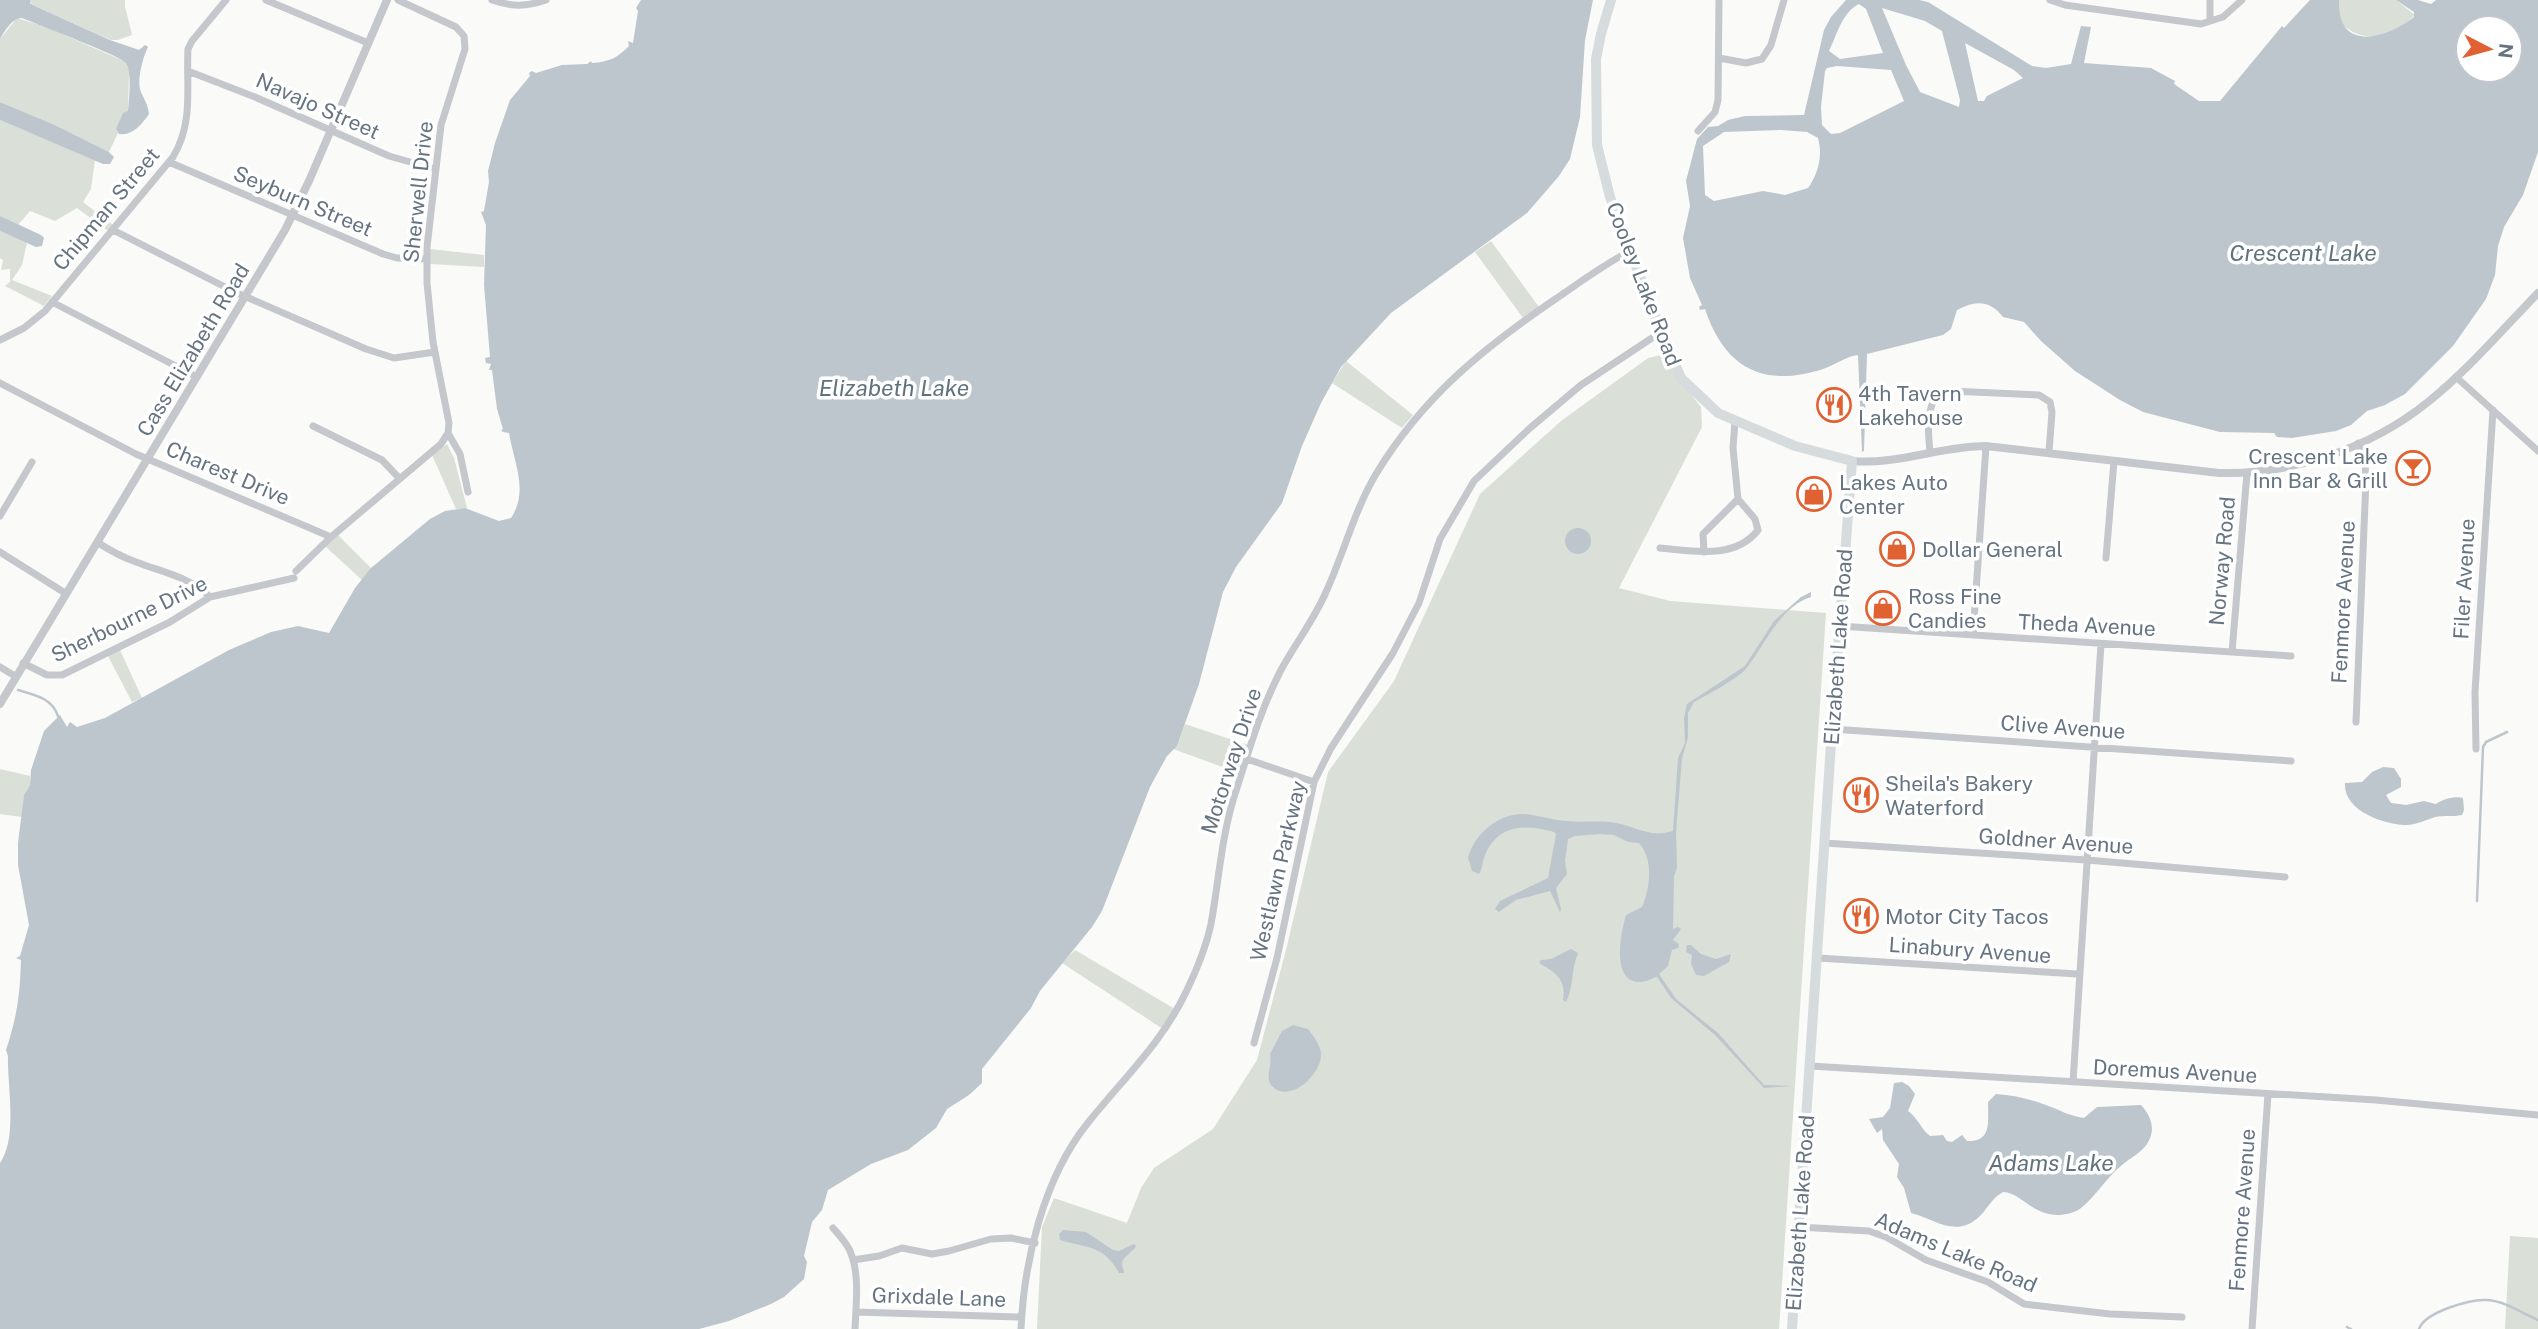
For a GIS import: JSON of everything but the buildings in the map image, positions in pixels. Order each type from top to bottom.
[{"type":"main road","name":"Cooley Lake Road","points":[[1611,0],[1596,60],[1597,144],[1610,197],[1681,378],[1718,413],[1795,446],[1852,461]]},
{"type":"main road","name":"Elizabeth Lake Road","points":[[1792,1329],[1852,461]]},
{"type":"street","name":"Chipman Street","points":[[0,340],[27,326],[52,302],[169,162],[181,141],[187,121],[190,101],[188,49],[226,0]]},
{"type":"street","points":[[266,0],[368,43]]},
{"type":"street","name":"Cass Elizabeth Road","points":[[0,704],[293,215],[387,0]]},
{"type":"street","name":"Sherwell Drive","points":[[398,0],[456,27],[465,39],[463,60],[443,117],[435,169],[427,283],[435,352],[449,422],[448,433],[460,454],[468,492]]},
{"type":"street","points":[[492,0],[513,6],[528,6],[546,0]]},
{"type":"street","points":[[1698,131],[1715,112],[1718,100],[1719,0]]},
{"type":"street","points":[[1719,58],[1746,63],[1759,61],[1766,56],[1784,0]]},
{"type":"street","points":[[2050,0],[2090,4],[2183,23],[2202,24],[2223,17],[2242,0]]},
{"type":"street","points":[[2210,0],[2210,21]]},
{"type":"street","name":"Navajo Street","points":[[188,71],[395,159],[435,169]]},
{"type":"street","name":"Seyburn Street","points":[[169,162],[386,256],[427,259]]},
{"type":"street","points":[[113,229],[246,297],[384,356],[401,358],[435,352]]},
{"type":"street","name":"Motorway Drive","points":[[1021,1329],[1027,1270],[1048,1195],[1071,1146],[1164,1032],[1186,993],[1208,934],[1222,841],[1260,718],[1281,670],[1326,592],[1349,532],[1375,476],[1409,424],[1448,381],[1479,354],[1538,311],[1630,251]]},
{"type":"street","points":[[1852,461],[1884,461],[1930,452],[1986,446],[2190,471],[2247,473],[2300,464],[2358,443],[2412,414],[2456,377],[2538,293]]},
{"type":"street","points":[[52,302],[197,377]]},
{"type":"street","name":"Westlawn Parkway","points":[[1254,1043],[1277,958],[1314,782],[1331,748],[1393,653],[1419,603],[1440,540],[1474,481],[1551,409],[1661,332]]},
{"type":"street","points":[[2456,377],[2538,451]]},
{"type":"street","name":"Charest Drive","points":[[0,383],[148,458],[331,537]]},
{"type":"street","points":[[1930,452],[1928,428],[1933,401],[1937,394],[1951,391],[2039,395],[2050,402],[2052,412],[2049,452]]},
{"type":"street","name":"Filer Avenue","points":[[2476,749],[2475,692],[2493,410]]},
{"type":"street","points":[[1660,548],[1717,552],[1750,541],[1758,530],[1755,519],[1738,499],[1733,448],[1735,421]]},
{"type":"street","points":[[313,426],[382,460],[398,478]]},
{"type":"street","points":[[331,537],[441,443],[448,433]]},
{"type":"street","name":"Fenmore Avenue","points":[[2356,722],[2367,479],[2358,443]]},
{"type":"street","points":[[1973,635],[1986,446]]},
{"type":"street","points":[[2106,558],[2114,461]]},
{"type":"street","points":[[0,516],[32,462]]},
{"type":"street","name":"Norway Road","points":[[2232,652],[2247,473]]},
{"type":"street","points":[[1704,552],[1703,534],[1738,499]]},
{"type":"street","name":"Sherbourne Drive","points":[[23,663],[47,676],[62,675],[170,622],[210,597],[295,574],[331,537]]},
{"type":"street","points":[[97,542],[128,559],[184,579],[210,597]]},
{"type":"street","points":[[0,552],[65,593]]},
{"type":"street","name":"Theda Avenue","points":[[1839,626],[2291,656]]},
{"type":"street","points":[[2073,1082],[2101,644]]},
{"type":"street","points":[[0,667],[15,676]]},
{"type":"street","name":"Clive Avenue","points":[[1832,729],[2291,761]]},
{"type":"street","points":[[1247,759],[1314,782]]},
{"type":"street","name":"Goldner Avenue","points":[[1824,843],[2087,860],[2285,877]]},
{"type":"street","name":"Linabury Avenue","points":[[1818,958],[2078,974]]},
{"type":"street","name":"Doremus Avenue","points":[[1810,1066],[2376,1100],[2538,1115]]},
{"type":"street","name":"Fenmore Avenue","points":[[2252,1329],[2268,1094]]},
{"type":"street","name":"Adams Lake Road","points":[[1799,1227],[1869,1231],[1926,1260],[1988,1282],[2024,1304],[2110,1314],[2182,1317]]},
{"type":"street","points":[[833,1228],[847,1246],[853,1260],[857,1295],[855,1329]]},
{"type":"street","points":[[853,1260],[879,1256],[902,1248],[932,1254],[991,1239],[1011,1238],[1035,1243]]},
{"type":"street","name":"Grixdale Lane","points":[[856,1312],[1021,1317]]},
{"type":"shaded area","points":[[30,0],[125,0],[132,35],[111,40],[37,7]]},
{"type":"shaded area","points":[[2339,0],[2396,0],[2415,15],[2389,33],[2380,36],[2360,35],[2342,24]]},
{"type":"shaded area","points":[[17,18],[46,27],[126,62],[129,70],[128,112],[116,129],[118,133],[109,152],[0,102],[0,39]]},
{"type":"shaded area","points":[[0,120],[95,160],[91,189],[83,202],[113,225],[108,231],[77,208],[55,221],[30,211],[18,225],[0,216]]},
{"type":"shaded area","points":[[0,231],[27,243],[22,265],[12,280],[52,296],[44,306],[5,286],[10,282],[10,269],[1,270],[3,260],[0,258]]},
{"type":"shaded area","points":[[1491,241],[1539,307],[1523,318],[1475,252]]},
{"type":"shaded area","points":[[430,249],[484,255],[484,267],[430,264]]},
{"type":"shaded area","points":[[1661,355],[1701,407],[1702,427],[1619,588],[1670,601],[1826,613],[1779,1329],[1037,1329],[1042,1227],[1054,1198],[1127,1223],[1141,1188],[1154,1168],[1213,1129],[1257,1060],[1328,772],[1394,681],[1480,494],[1561,421],[1648,358]]},
{"type":"shaded area","points":[[1346,361],[1413,415],[1402,428],[1332,383]]},
{"type":"shaded area","points":[[447,444],[454,458],[467,508],[456,509],[432,455]]},
{"type":"shaded area","points":[[338,535],[371,568],[363,581],[325,546]]},
{"type":"shaded area","points":[[120,650],[142,698],[132,702],[108,656]]},
{"type":"shaded area","points":[[1185,724],[1248,745],[1239,773],[1173,749],[1177,746]]},
{"type":"shaded area","points":[[0,769],[30,776],[30,785],[24,795],[22,817],[0,814]]},
{"type":"shaded area","points":[[1075,950],[1175,1009],[1163,1029],[1062,963]]},
{"type":"shaded area","points":[[2510,1236],[2538,1238],[2538,1329],[2505,1329]]},
{"type":"water","points":[[0,0],[30,0],[30,3],[37,7],[110,40],[139,50],[145,45],[148,47],[139,82],[149,114],[143,122],[129,133],[119,134],[116,129],[123,113],[128,111],[130,79],[126,63],[95,47],[22,18],[12,23],[0,39]]},
{"type":"water","name":"Elizabeth Lake","points":[[641,0],[1593,0],[1585,40],[1580,117],[1570,159],[1527,213],[1391,313],[1341,367],[1302,446],[1282,503],[1236,567],[1223,592],[1199,684],[1177,746],[1167,756],[1150,787],[1102,911],[1040,991],[1031,1008],[982,1069],[982,1083],[947,1109],[936,1128],[908,1150],[871,1164],[828,1190],[822,1210],[812,1222],[804,1256],[807,1262],[804,1279],[784,1297],[729,1321],[699,1329],[0,1329],[0,1163],[9,1139],[10,1125],[6,1050],[19,995],[21,960],[16,958],[20,956],[29,925],[18,865],[18,843],[24,795],[30,785],[31,770],[44,731],[60,715],[67,727],[70,722],[77,727],[105,718],[229,650],[271,632],[298,626],[329,633],[355,588],[371,568],[430,519],[445,511],[465,508],[499,521],[511,518],[519,498],[519,477],[509,433],[501,430],[503,429],[497,409],[492,370],[489,370],[491,364],[486,363],[485,358],[490,357],[484,285],[486,225],[481,212],[484,211],[488,171],[495,143],[510,100],[530,76],[529,73],[562,65],[603,62],[617,56],[629,46],[628,41],[633,43],[638,11],[636,8]]},
{"type":"water","name":"Crescent Lake","points":[[1846,0],[1919,0],[1928,2],[2032,66],[2046,68],[2071,64],[2081,26],[2091,27],[2084,63],[2151,68],[2175,81],[2174,84],[2199,101],[2220,101],[2282,26],[2284,28],[2310,0],[2339,0],[2340,17],[2346,28],[2365,37],[2390,31],[2414,17],[2414,12],[2396,0],[2418,0],[2431,4],[2436,0],[2538,0],[2538,152],[2523,195],[2504,227],[2498,246],[2495,275],[2486,299],[2453,346],[2405,394],[2367,411],[2351,425],[2336,431],[2292,438],[2277,437],[2274,433],[2220,432],[2143,412],[2075,371],[2024,322],[2003,317],[1993,307],[1976,303],[1957,310],[1951,329],[1943,335],[1867,354],[1862,452],[1858,355],[1802,374],[1782,376],[1749,369],[1724,346],[1713,330],[1705,309],[1700,310],[1702,305],[1690,278],[1683,238],[1690,206],[1686,181],[1697,139],[1708,127],[1745,116],[1804,115],[1824,30]],"holes":[[[1859,4],[1866,9],[1883,53],[1840,59],[1829,51],[1844,18]],[[1882,8],[1925,21],[1942,31],[1960,100],[1959,107],[1920,92]],[[1965,43],[2014,70],[2023,78],[1987,96],[1984,101],[1978,101]],[[1837,66],[1891,70],[1904,101],[1840,133],[1831,134],[1822,125],[1821,107],[1827,68]],[[1781,130],[1807,132],[1818,138],[1820,158],[1808,188],[1785,195],[1763,191],[1714,201],[1705,195],[1703,146],[1724,132]]]},
{"type":"water","points":[[0,102],[55,125],[114,157],[110,164],[103,164],[0,120]]},
{"type":"water","points":[[0,216],[41,235],[44,238],[42,246],[36,247],[0,231]]},
{"type":"water","points":[[1578,528],[1587,532],[1591,541],[1587,550],[1578,554],[1569,550],[1565,541],[1569,532]]},
{"type":"water","points":[[1811,592],[1811,597],[1790,609],[1781,618],[1745,670],[1694,702],[1688,713],[1688,737],[1682,759],[1676,832],[1677,868],[1674,876],[1673,929],[1681,929],[1673,940],[1679,944],[1678,948],[1672,950],[1668,966],[1659,974],[1676,999],[1718,1033],[1764,1085],[1792,1086],[1764,1088],[1715,1035],[1671,998],[1657,977],[1641,982],[1631,980],[1625,974],[1621,966],[1620,944],[1626,915],[1642,907],[1649,883],[1647,858],[1639,843],[1628,842],[1614,835],[1600,834],[1568,839],[1565,861],[1567,874],[1556,888],[1560,912],[1550,891],[1516,900],[1499,912],[1495,909],[1500,901],[1548,878],[1556,834],[1554,832],[1524,827],[1498,836],[1485,856],[1479,874],[1472,871],[1468,858],[1482,833],[1497,821],[1515,815],[1573,822],[1610,822],[1650,833],[1673,831],[1678,758],[1685,743],[1684,718],[1687,704],[1745,666],[1774,621],[1801,597]]},
{"type":"water","points":[[2383,767],[2394,768],[2401,779],[2401,787],[2386,795],[2391,803],[2406,805],[2424,801],[2436,804],[2460,797],[2463,798],[2462,815],[2435,817],[2408,825],[2377,819],[2358,809],[2346,793],[2345,783],[2362,782],[2372,772]]},
{"type":"water","points":[[1687,945],[1716,959],[1731,954],[1729,962],[1704,976],[1696,975],[1691,964],[1692,955],[1686,952]]},
{"type":"water","points":[[1571,949],[1578,953],[1566,1002],[1563,1000],[1563,987],[1558,977],[1539,963]]},
{"type":"water","points":[[1293,1025],[1310,1031],[1321,1053],[1320,1061],[1317,1069],[1304,1084],[1288,1092],[1279,1091],[1272,1086],[1269,1079],[1270,1054],[1282,1031]]},
{"type":"water","name":"Adams Lake","points":[[1902,1082],[1915,1094],[1908,1111],[1930,1136],[1943,1135],[1947,1141],[1952,1142],[1962,1135],[1967,1141],[1981,1138],[1987,1129],[1988,1102],[1996,1094],[2028,1099],[2084,1118],[2097,1107],[2141,1105],[2150,1119],[2150,1139],[2139,1153],[2125,1162],[2077,1211],[2051,1215],[2035,1209],[2010,1193],[2003,1192],[1971,1223],[1954,1227],[1911,1213],[1904,1188],[1897,1177],[1899,1164],[1883,1140],[1882,1129],[1877,1133],[1869,1119],[1883,1117],[1890,1108],[1894,1083]]},
{"type":"water","points":[[1063,1230],[1086,1232],[1113,1250],[1119,1251],[1134,1244],[1136,1246],[1122,1261],[1124,1273],[1119,1273],[1101,1252],[1060,1240],[1059,1234]]},
{"type":"waterway","points":[[18,690],[47,701],[58,716]]},
{"type":"waterway","points":[[2477,901],[2483,747],[2486,742],[2507,732]]},
{"type":"waterway","points":[[2419,1329],[2439,1312],[2479,1300],[2500,1303],[2538,1320]]},
{"type":"waterway","points":[[2347,1327],[2351,1329]]},
{"type":"place","name":"4th Tavern Lakehouse","points":[[1834,405]]},
{"type":"place","name":"Crescent Lake Inn Bar & Grill","points":[[2413,468]]},
{"type":"place","name":"Lakes Auto Center","points":[[1814,494]]},
{"type":"place","name":"Dollar General","points":[[1897,549]]},
{"type":"place","name":"Ross Fine Candies","points":[[1883,608]]},
{"type":"place","name":"Sheila's Bakery Waterford","points":[[1861,795]]},
{"type":"place","name":"Motor City Tacos","points":[[1861,916]]}]
